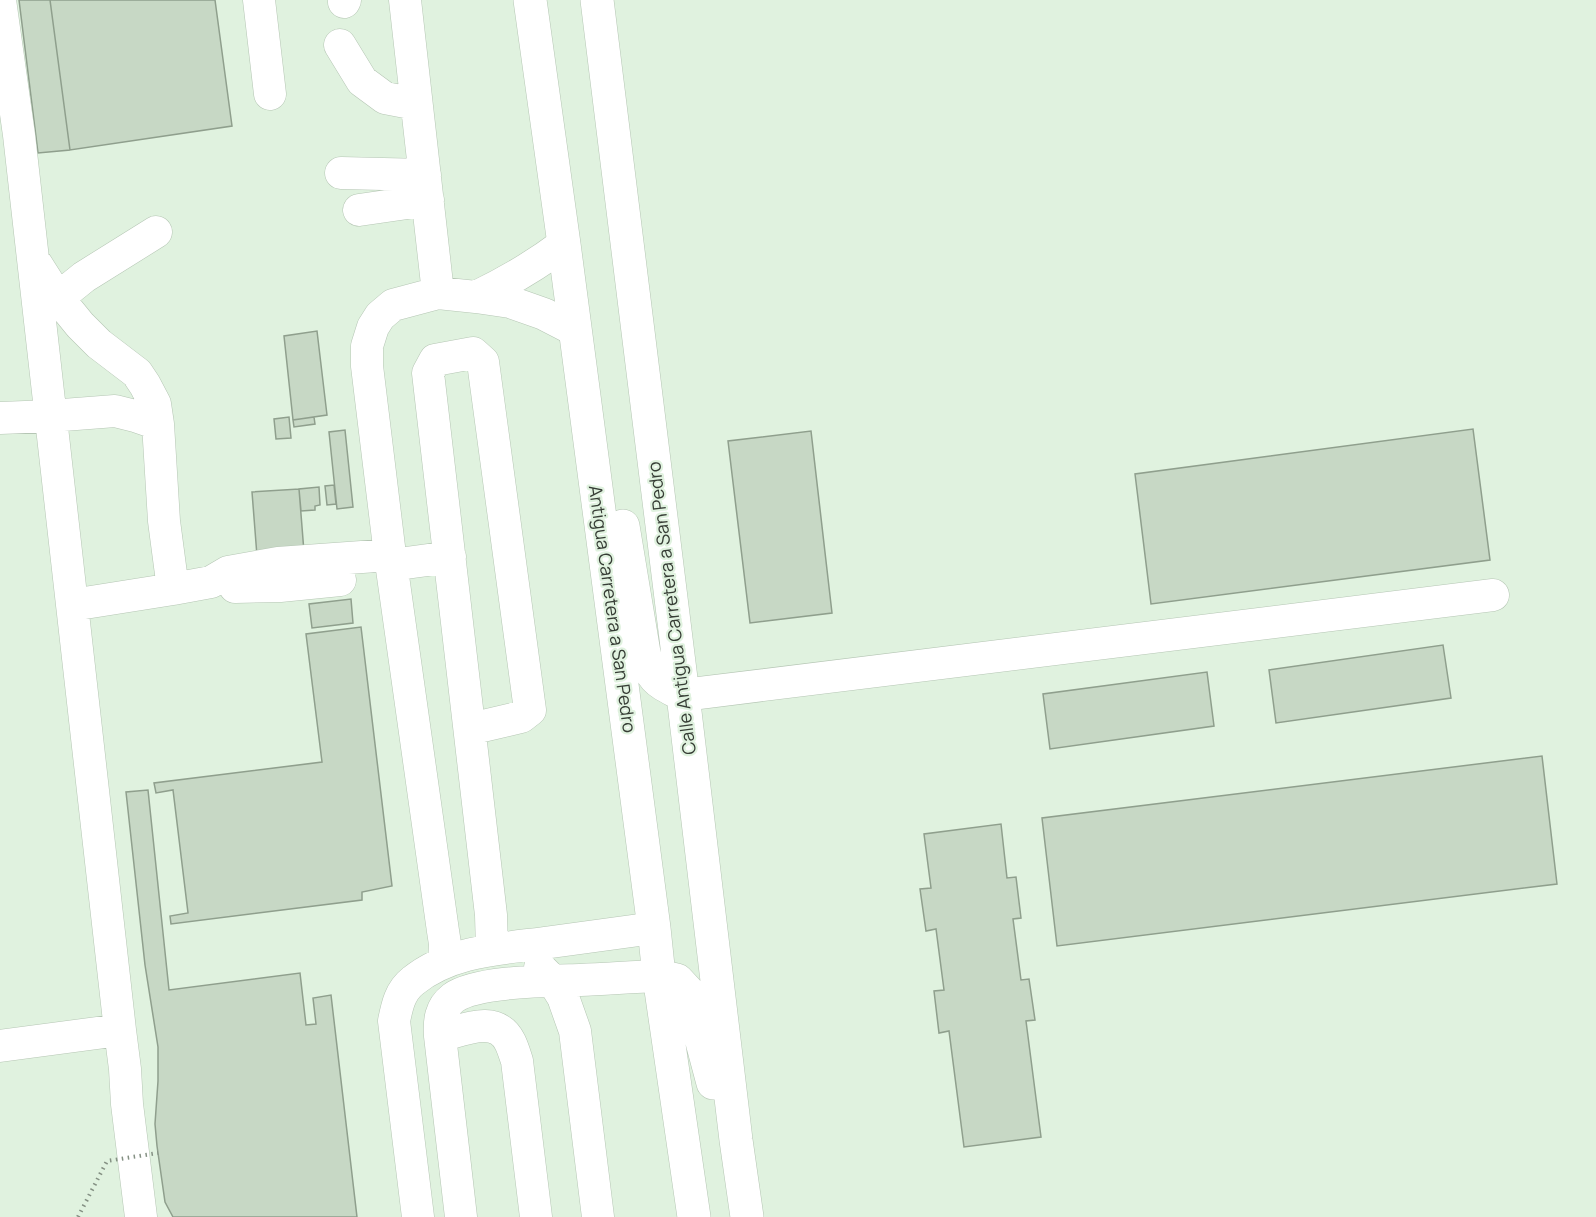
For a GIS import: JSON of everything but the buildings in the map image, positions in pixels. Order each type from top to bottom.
[{"type":"main road","name":"Antigua Carretera a San Pedro","points":[[530,0],[654,928],[658,976],[694,1217]]},
{"type":"main road","name":"Calle Antigua Carretera a San Pedro","points":[[597,0],[747,1217]]},
{"type":"main road","points":[[594,475],[622,526],[648,669],[655,680],[683,695]]},
{"type":"main road","points":[[658,976],[677,980],[689,993],[716,1093],[736,1140]]},
{"type":"street","points":[[0,0],[19,135],[141,1217]]},
{"type":"street","points":[[259,0],[270,94]]},
{"type":"street","points":[[405,0],[438,293]]},
{"type":"street","points":[[340,45],[362,81],[385,98],[417,104]]},
{"type":"street","points":[[341,173],[426,187]]},
{"type":"street","points":[[359,210],[426,187]]},
{"type":"street","points":[[58,298],[84,277],[156,232]]},
{"type":"street","points":[[476,297],[536,265],[564,244]]},
{"type":"street","points":[[33,259],[58,298],[80,325],[99,344],[137,373],[155,404],[164,521],[173,589]]},
{"type":"street","points":[[444,962],[445,944],[391,565],[367,366],[367,346],[373,327],[380,316],[393,305],[438,293],[510,302],[544,314],[575,330]]},
{"type":"street","points":[[470,729],[521,717],[530,710],[483,362],[473,353],[435,360],[428,373],[491,915],[506,948],[553,981],[566,1004],[575,1031],[598,1217]]},
{"type":"street","points":[[0,418],[115,411],[158,424]]},
{"type":"street","points":[[72,605],[211,582],[228,572],[278,563],[391,565],[450,557]]},
{"type":"street","points":[[683,695],[1493,595]]},
{"type":"street","points":[[418,1217],[394,1021],[398,1003],[404,991],[413,981],[444,962],[465,955],[654,928]]},
{"type":"street","points":[[461,1217],[440,1036],[439,1019],[443,1008],[453,998],[472,990],[493,986],[658,976]]},
{"type":"street","points":[[440,1036],[482,1025],[491,1025],[500,1029],[510,1041],[517,1061],[536,1217]]},
{"type":"street","points":[[0,1046],[120,1030]]},
{"type":"path","points":[[78,1217],[107,1161],[158,1153]]}]
